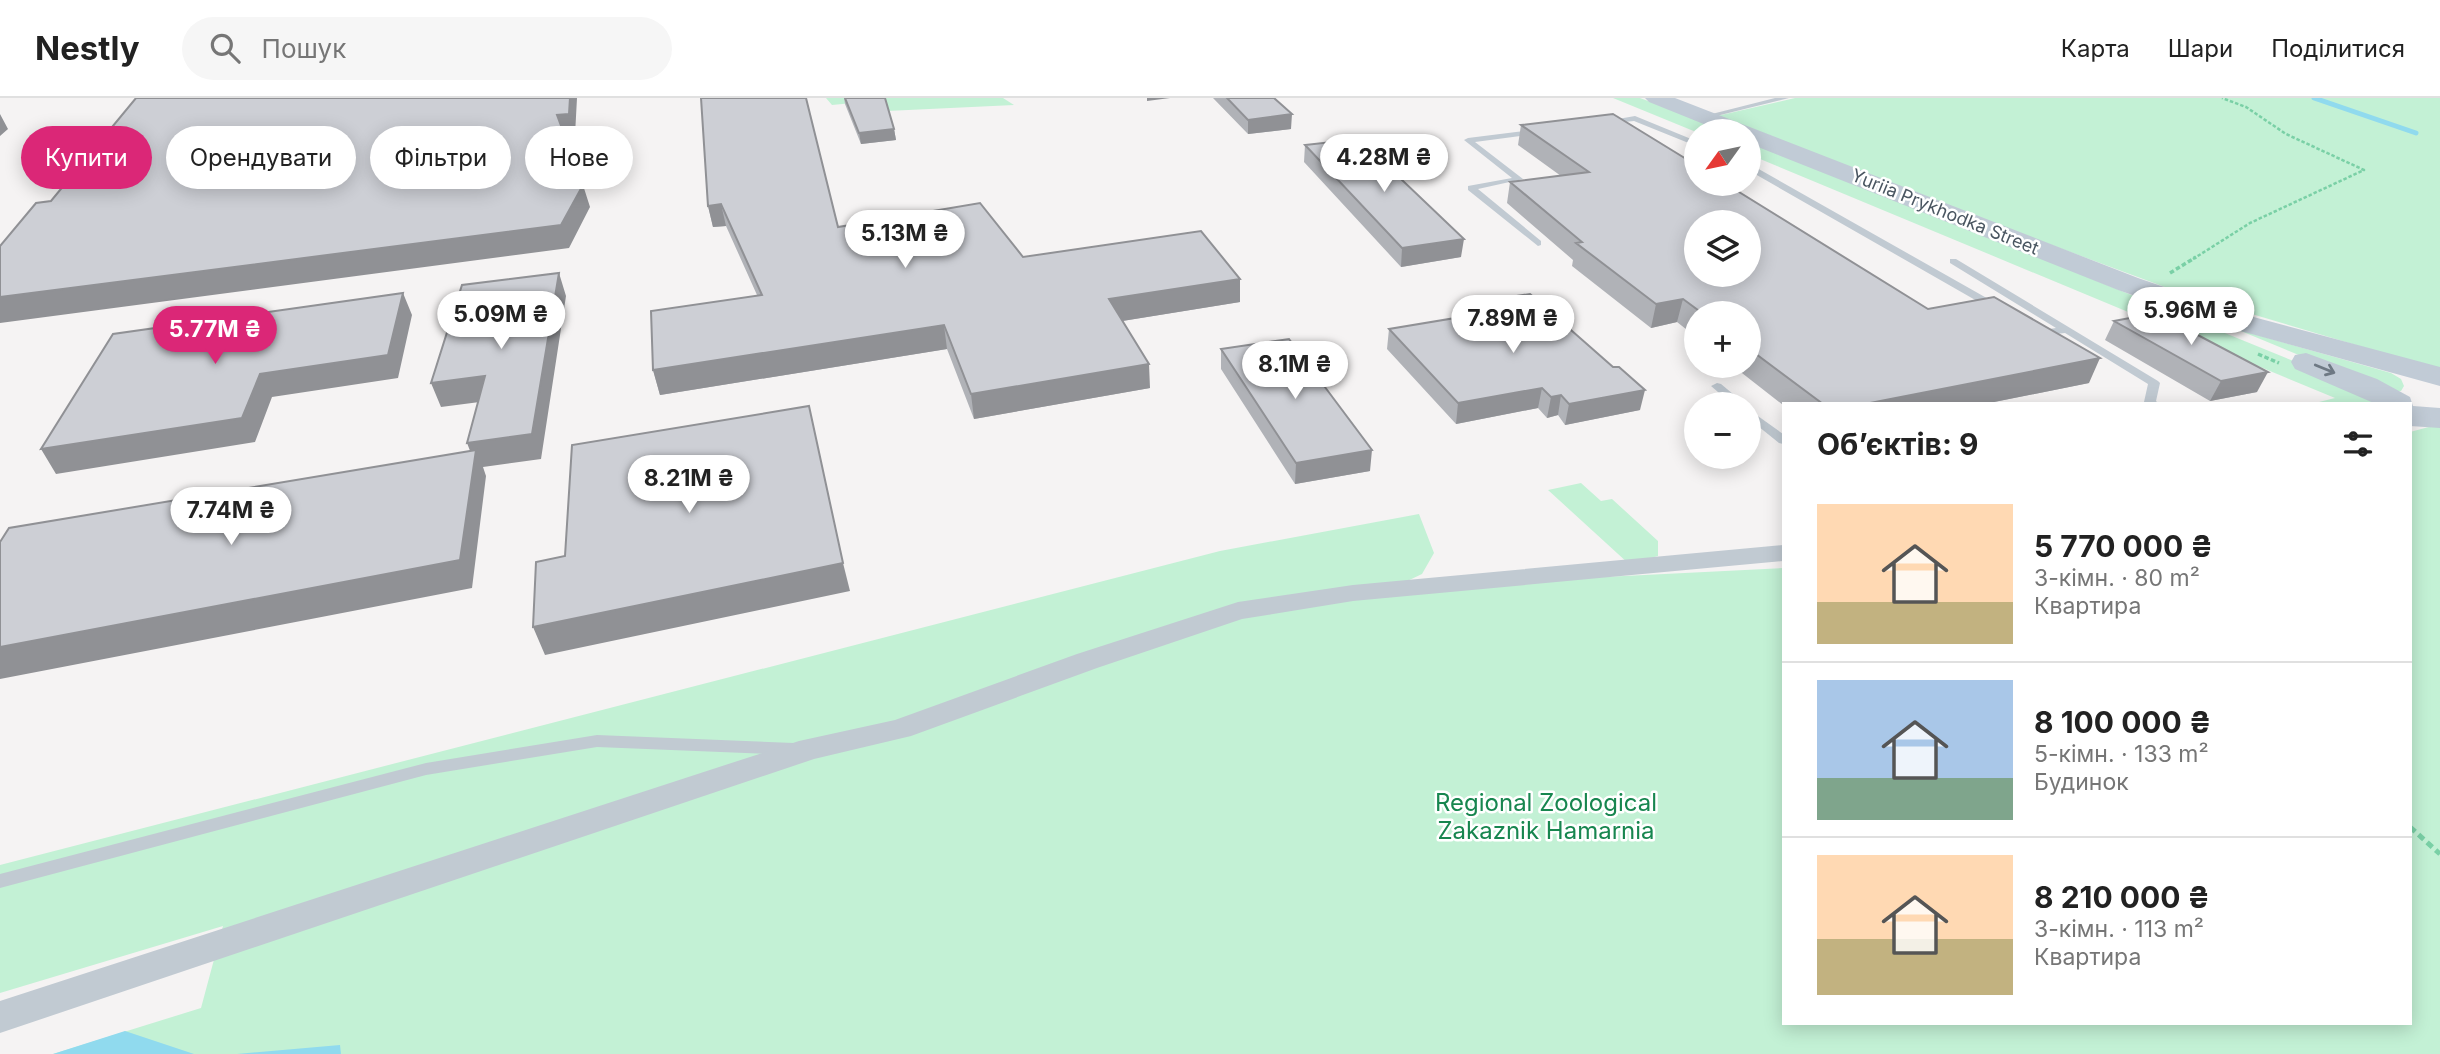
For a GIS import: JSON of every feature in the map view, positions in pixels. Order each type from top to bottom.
[{"type":"street","points":[[1656,98],[1709,119]]},
{"type":"street","name":"Yuriia Prykhodka Street","points":[[1761,140],[2135,287]]},
{"type":"street","points":[[2135,287],[2236,320],[2440,377],[2412,408]]},
{"type":"street","points":[[2135,287],[2193,316],[2366,386],[2395,402]]},
{"type":"street","points":[[2412,416],[2440,418]]},
{"type":"street","points":[[0,1017],[810,749],[901,729],[1087,661],[1238,611],[1353,593],[1782,553]]},
{"type":"lane","points":[[1704,117],[1785,98]]},
{"type":"lane","points":[[1597,123],[1635,118],[1684,139]]},
{"type":"lane","points":[[1538,243],[1471,188],[1519,179],[1468,140],[1545,130]]},
{"type":"lane","points":[[1761,173],[2006,313]]},
{"type":"lane","points":[[1952,261],[2154,383],[2148,402]]},
{"type":"lane","points":[[2029,327],[2041,334],[2066,330]]},
{"type":"lane","points":[[1717,386],[1724,392]]},
{"type":"lane","points":[[1761,422],[1782,439]]},
{"type":"lane","points":[[0,881],[426,769],[584,743],[810,749]]},
{"type":"path","points":[[2135,287],[2250,223],[2364,170],[2286,134],[2246,107],[2222,98]]},
{"type":"path","points":[[2412,829],[2440,854]]},
{"type":"green space","points":[[826,98],[1003,98],[1014,105],[887,111],[883,100],[832,105]]},
{"type":"green space","points":[[1613,98],[1640,98],[1697,119],[1684,119],[1684,127]]},
{"type":"green space","points":[[1795,98],[2440,98],[2440,370],[2181,293],[1761,138],[1761,119],[1708,118]]},
{"type":"green space","points":[[1761,144],[2345,382],[2380,402],[2319,402],[2335,398],[1761,159]]},
{"type":"green space","points":[[2236,329],[2391,373],[2401,379],[2404,386],[2401,391],[2391,392],[2379,388]]},
{"type":"green space","name":"Regional Zoological Zakaznik Hamarnia","points":[[2440,424],[2440,1054],[53,1054],[201,1008],[223,926],[0,993],[0,865],[1220,551],[1419,514],[1434,553],[1422,574],[1401,584],[1424,586],[1782,568],[1782,1025],[2412,1025],[2412,431]]},
{"type":"green space","points":[[1581,483],[1601,501],[1612,499],[1658,541],[1658,556],[1629,564],[1548,490]]},
{"type":"water","points":[[125,1031],[194,1054],[53,1054]]},
{"type":"water","points":[[340,1045],[341,1054],[237,1054]]},
{"type":"building","points":[[136,98],[570,98],[569,114],[557,115],[561,126],[525,126],[525,189],[581,189],[561,225],[0,297],[0,246],[36,203],[51,201],[61,189],[152,189],[152,126],[113,126]]},
{"type":"building","points":[[701,98],[806,98],[838,227],[980,203],[1023,257],[1201,231],[1240,279],[1109,299],[1149,364],[971,394],[944,325],[653,370],[651,311],[762,295],[721,204],[708,206]]},
{"type":"building","points":[[845,98],[885,98],[894,129],[859,133]]},
{"type":"building","points":[[1227,98],[1274,98],[1292,114],[1248,120]]},
{"type":"building","points":[[1613,114],[1684,158],[1684,196],[1745,196],[1928,309],[1994,297],[2100,358],[1875,402],[1820,402],[1761,358],[1761,301],[1683,299],[1656,304],[1576,243],[1582,242],[1510,182],[1589,172],[1521,125]]},
{"type":"building","points":[[1359,139],[1464,239],[1402,248],[1305,145]]},
{"type":"building","points":[[559,273],[532,434],[467,443],[485,376],[431,383],[462,285]]},
{"type":"building","points":[[403,293],[388,355],[260,374],[242,418],[41,449],[113,334]]},
{"type":"building","points":[[1530,294],[1613,367],[1619,367],[1645,390],[1569,404],[1561,395],[1551,397],[1542,388],[1458,403],[1389,329],[1503,310],[1491,300]]},
{"type":"building","points":[[2156,313],[2268,372],[2221,381],[2114,321]]},
{"type":"building","points":[[1289,339],[1372,450],[1296,463],[1221,349]]},
{"type":"building","points":[[809,406],[843,563],[533,627],[536,562],[565,556],[572,445]]},
{"type":"building","points":[[476,450],[460,560],[0,647],[0,542],[9,528]]},
{"type":"waterway","points":[[2314,98],[2416,133]]}]
